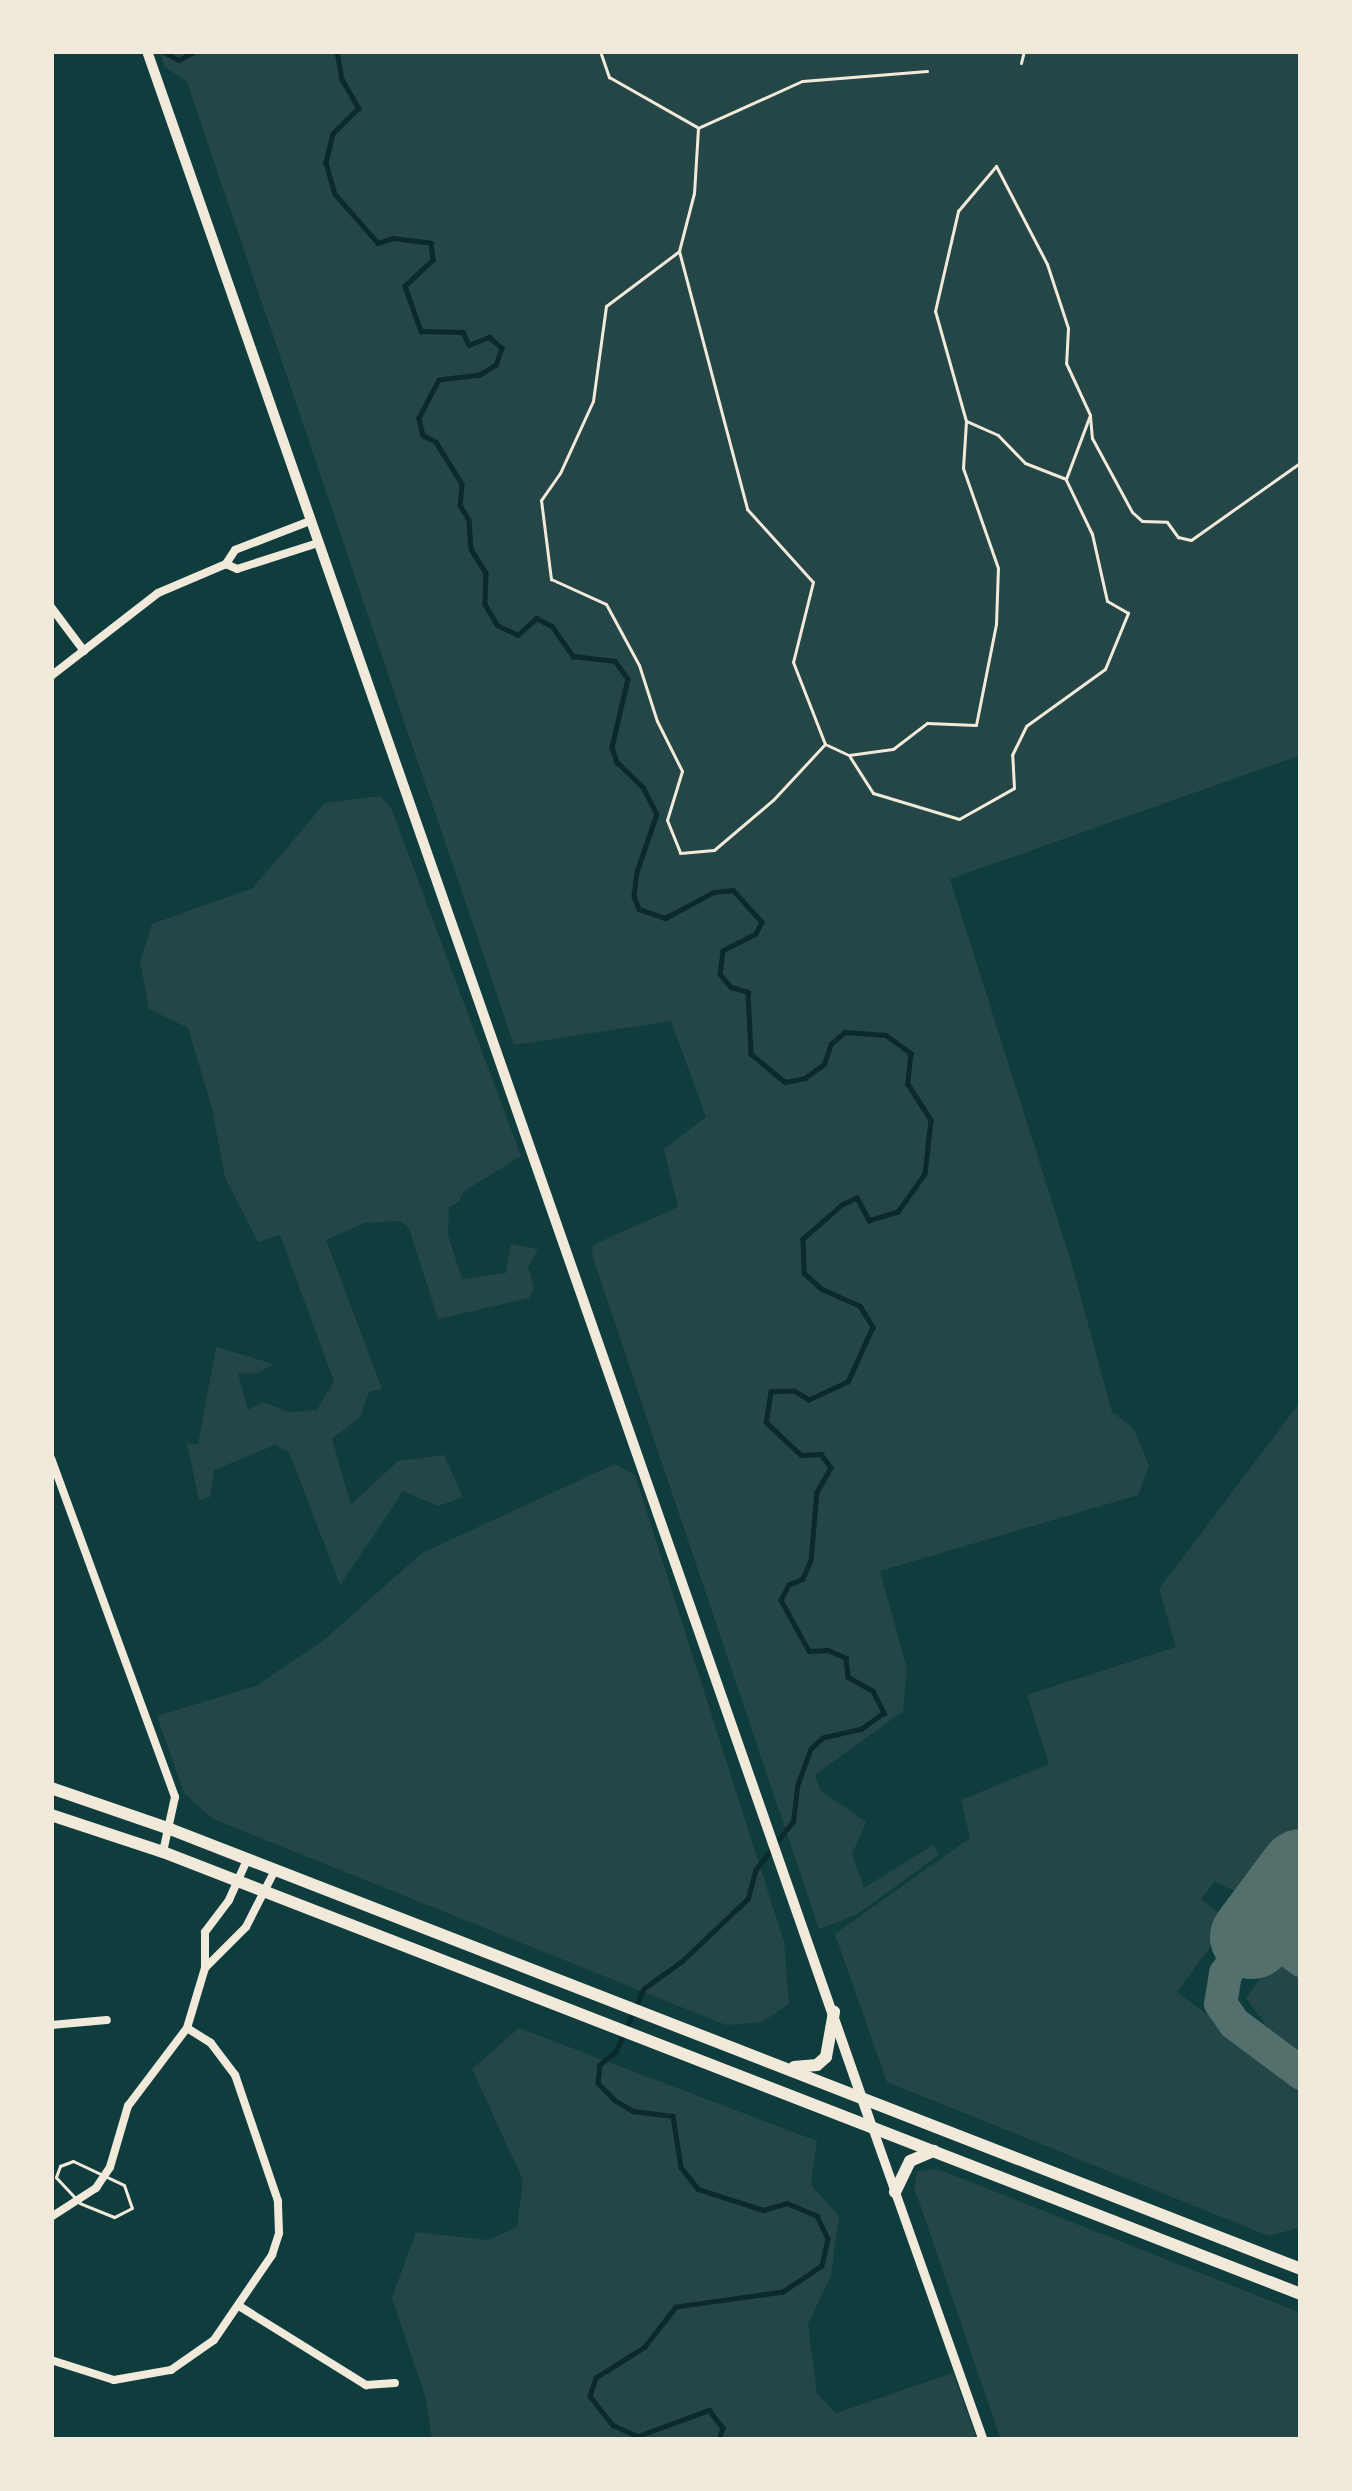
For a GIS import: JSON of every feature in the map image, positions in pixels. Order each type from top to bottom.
[{"type":"main road","points":[[147,51],[872,2127]]},
{"type":"main road","points":[[51,1788],[170,1829],[1301,2269]]},
{"type":"main road","points":[[51,1815],[163,1852],[1301,2294]]},
{"type":"main road","points":[[783,2067],[822,2063],[830,2049],[834,2012]]},
{"type":"main road","points":[[895,2192],[910,2161],[934,2151]]},
{"type":"street","points":[[51,676],[169,586],[226,564],[235,550],[310,521]]},
{"type":"street","points":[[226,564],[237,569],[318,543]]},
{"type":"street","points":[[51,607],[84,651]]},
{"type":"street","points":[[51,1458],[175,1797],[163,1852]]},
{"type":"street","points":[[51,2217],[80,2203],[105,2175],[128,2105],[187,2028],[206,1968],[205,1932],[248,1860]]},
{"type":"street","points":[[206,1968],[245,1927],[274,1870]]},
{"type":"street","points":[[51,2025],[107,2020]]},
{"type":"street","points":[[51,2360],[87,2376],[144,2378],[193,2358],[239,2306],[272,2255],[279,2234],[278,2201],[231,2066],[211,2043],[187,2028]]},
{"type":"street","points":[[872,2127],[982,2440]]},
{"type":"street","points":[[239,2306],[366,2385],[395,2383]]},
{"type":"lane","points":[[79,2161],[105,2175],[130,2190],[132,2208],[114,2217],[80,2203],[60,2187],[60,2166],[79,2161]]},
{"type":"path","points":[[601,51],[609,76],[698,128]]},
{"type":"path","points":[[1021,63],[1024,51]]},
{"type":"path","points":[[698,128],[802,81],[927,71]]},
{"type":"path","points":[[698,128],[694,193],[679,251],[747,509],[813,582],[793,662],[825,744],[849,754],[893,749],[927,723],[976,725],[997,624],[998,568],[963,468],[966,421],[935,311],[958,211],[996,166],[1048,264],[1068,328],[1066,363],[1090,415],[1092,438],[1132,512],[1142,521],[1167,522],[1178,537],[1191,541],[1301,462]]},
{"type":"path","points":[[679,251],[606,306],[593,401],[560,473],[541,500],[550,579],[606,604],[639,665],[657,721],[682,771],[667,820],[680,853],[714,850],[773,800],[825,744]]},
{"type":"path","points":[[1066,479],[1090,415]]},
{"type":"path","points":[[849,754],[872,794],[959,819],[1014,788],[1012,755],[1026,726],[1105,669],[1128,613],[1107,601],[1092,534],[1066,479],[1025,463],[998,435],[966,421]]},
{"type":"shaded area","points":[[160,51],[1301,51],[1301,755],[950,879],[1072,1265],[1112,1412],[1134,1429],[1149,1466],[1138,1495],[880,1571],[907,1669],[903,1711],[815,1775],[820,1790],[866,1822],[852,1854],[864,1888],[933,1845],[939,1855],[856,1915],[819,1929],[592,1255],[593,1245],[678,1207],[664,1149],[706,1117],[671,1021],[514,1045],[187,82],[164,66]]},
{"type":"shaded area","points":[[380,796],[391,808],[521,1156],[463,1192],[459,1202],[449,1207],[448,1235],[462,1279],[506,1273],[511,1244],[538,1249],[528,1267],[534,1287],[529,1298],[438,1319],[409,1228],[401,1221],[364,1223],[326,1240],[382,1389],[369,1392],[360,1417],[332,1439],[351,1505],[398,1461],[444,1455],[463,1497],[438,1506],[403,1491],[340,1585],[289,1452],[275,1445],[214,1470],[210,1497],[199,1500],[187,1443],[198,1445],[216,1347],[274,1364],[255,1374],[238,1373],[248,1410],[263,1402],[289,1412],[317,1410],[334,1381],[280,1235],[258,1242],[225,1178],[212,1108],[188,1028],[149,1009],[140,962],[152,924],[253,888],[325,803]]},
{"type":"shaded area","points":[[1301,1401],[1301,1825],[1256,1885],[1235,1891],[1214,1882],[1201,1899],[1229,1921],[1177,1992],[1301,2085],[1301,2227],[1269,2236],[887,2082],[835,1934],[970,1838],[961,1800],[1049,1764],[1027,1695],[1176,1647],[1159,1589]]},
{"type":"shaded area","points":[[615,1464],[635,1475],[784,1942],[789,2004],[762,2022],[726,2025],[213,1819],[184,1793],[157,1716],[256,1686],[324,1640],[422,1553]]},
{"type":"shaded area","points":[[1277,1957],[1301,1975],[1301,2055],[1272,2033],[1246,1998]]},
{"type":"shaded area","points":[[519,2028],[817,2141],[811,2185],[839,2216],[831,2275],[808,2324],[817,2394],[836,2413],[953,2373],[977,2440],[432,2440],[426,2399],[392,2298],[416,2232],[488,2240],[517,2227],[523,2180],[472,2069]]},
{"type":"shaded area","points":[[938,2169],[1301,2313],[1301,2440],[1001,2440],[914,2187],[917,2171]]},
{"type":"waterway","points":[[162,51],[179,60],[196,51]]},
{"type":"waterway","points":[[337,51],[342,79],[359,108],[333,134],[326,163],[335,194],[378,243],[393,238],[431,243],[433,260],[405,286],[421,331],[463,332],[469,345],[489,337],[502,348],[496,365],[480,375],[439,380],[419,418],[423,435],[436,442],[462,484],[460,505],[469,520],[471,549],[486,573],[485,604],[497,625],[518,635],[536,618],[552,626],[573,656],[615,661],[628,679],[612,747],[617,762],[643,787],[657,814],[637,872],[634,896],[639,909],[665,918],[714,892],[733,890],[762,922],[756,934],[723,951],[720,974],[731,987],[748,992],[751,1054],[785,1082],[805,1078],[824,1064],[831,1044],[845,1032],[886,1035],[911,1053],[908,1084],[931,1120],[925,1174],[898,1212],[869,1221],[857,1198],[803,1239],[804,1273],[822,1289],[860,1306],[873,1327],[848,1382],[809,1400],[794,1391],[771,1392],[766,1422],[801,1455],[821,1454],[831,1468],[817,1492],[811,1560],[803,1579],[789,1585],[781,1600],[809,1651],[828,1650],[846,1658],[848,1677],[873,1691],[884,1713],[862,1729],[823,1738],[811,1749],[798,1784],[793,1822],[756,1870],[748,1899],[683,1961],[644,1989],[616,2052],[600,2065],[598,2083],[616,2101],[633,2111],[673,2116],[681,2167],[698,2189],[763,2210],[787,2203],[817,2216],[828,2239],[822,2266],[783,2292],[676,2307],[645,2347],[596,2378],[590,2396],[613,2425],[638,2436],[709,2410],[723,2428],[719,2440]]},
{"type":"taxiway","points":[[1258,1928],[1301,1960]]},
{"type":"taxiway","points":[[1252,1937],[1225,1973],[1220,2003],[1234,2023],[1301,2073]]},
{"type":"runway","points":[[1252,1937],[1301,1871]]}]
